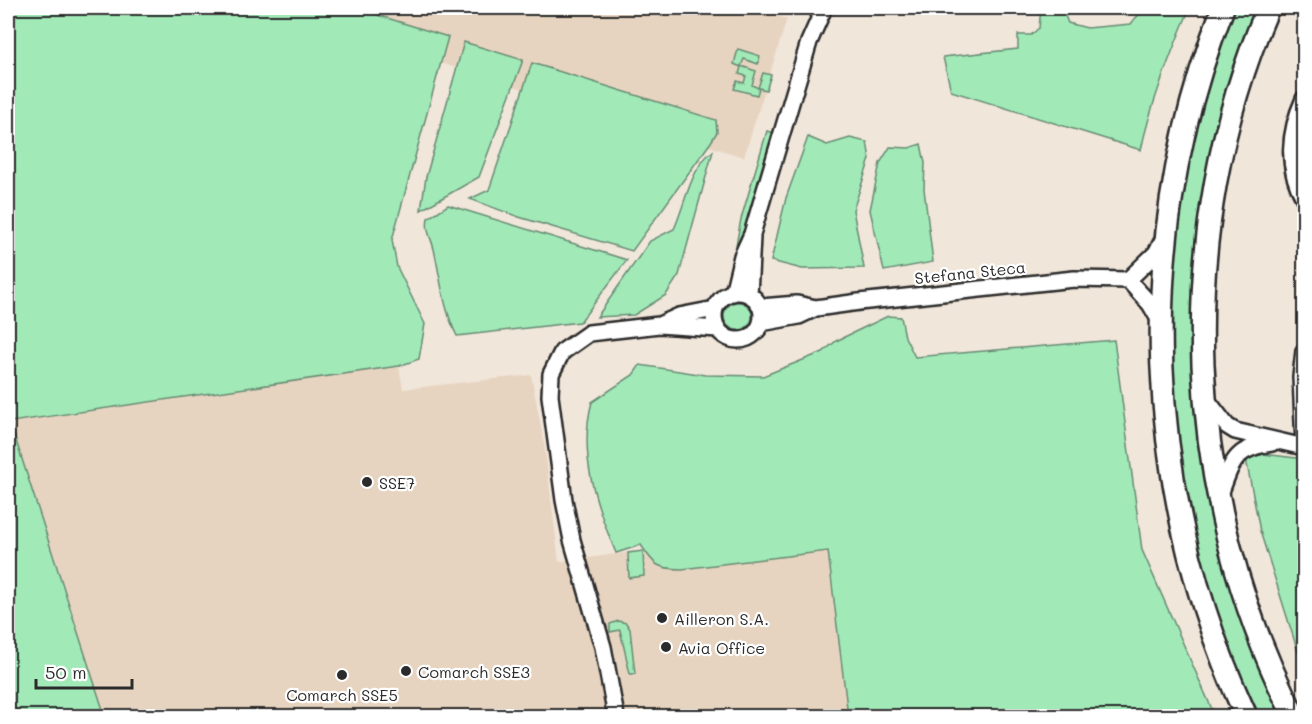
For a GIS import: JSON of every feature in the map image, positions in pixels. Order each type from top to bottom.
[{"type":"main road","points":[[1223,8],[1195,88],[1179,154],[1166,235],[1160,321],[1165,427],[1178,514],[1195,582],[1211,630],[1246,717]]},
{"type":"main road","points":[[1268,8],[1240,84],[1215,185],[1203,286],[1204,397],[1218,500],[1229,545],[1253,622],[1294,717]]},
{"type":"street","points":[[733,293],[741,256],[752,234],[822,11]]},
{"type":"street","points":[[1305,99],[1292,158],[1295,176],[1305,198]]},
{"type":"street","points":[[750,295],[733,293],[719,301],[715,309],[715,322],[723,335],[738,340],[752,336],[761,323],[760,307],[750,295],[752,234]]},
{"type":"street","points":[[1160,321],[1150,304],[1128,280],[1156,253],[1166,235]]},
{"type":"street","name":"Stefana Steca","points":[[760,307],[797,304],[816,308],[1059,280],[1128,280]]},
{"type":"street","name":"Stefana Steca","points":[[761,323],[799,316],[816,308]]},
{"type":"street","points":[[659,325],[679,316],[715,309]]},
{"type":"street","points":[[616,717],[603,647],[572,540],[564,500],[550,396],[551,374],[562,352],[582,337],[597,332],[659,325],[718,329]]},
{"type":"street","points":[[1204,397],[1229,428],[1278,442],[1305,446],[1301,377],[1305,351]]},
{"type":"street","points":[[1218,500],[1232,463],[1241,452],[1251,446],[1278,442]]},
{"type":"shaded area","points":[[262,8],[750,8],[787,19],[744,157]]},
{"type":"shaded area","points":[[399,366],[403,389],[531,375],[544,442],[559,562],[644,550],[828,551],[849,716],[105,716],[9,422]]},
{"type":"green space","points":[[1157,7],[1190,8],[1162,78],[1141,150],[951,91],[943,57],[1018,49],[1018,35],[1031,35],[1039,28],[1041,8],[1063,11],[1068,23],[1087,28],[1131,24],[1143,12]]},
{"type":"green space","points":[[8,8],[355,8],[448,37],[392,240],[397,267],[425,324],[419,359],[399,366],[10,422],[105,716],[8,716]]},
{"type":"green space","points":[[1234,8],[1255,8],[1225,97],[1204,187],[1193,276],[1192,365],[1201,453],[1218,541],[1245,629],[1281,716],[1260,716],[1224,630],[1197,543],[1180,454],[1172,365],[1174,275],[1185,185],[1205,96]]},
{"type":"green space","points":[[464,42],[523,60],[479,177],[421,210],[426,177]]},
{"type":"green space","points":[[738,49],[760,56],[758,64],[744,59],[741,66],[756,71],[752,85],[758,88],[763,73],[771,75],[766,90],[759,88],[757,95],[734,89],[737,81],[744,83],[746,76],[739,74],[741,67],[734,64]]},
{"type":"green space","points":[[532,63],[716,120],[717,132],[711,142],[632,251],[519,217],[470,199],[489,190]]},
{"type":"green space","points":[[767,131],[775,133],[738,254],[733,261],[741,219]]},
{"type":"green space","points":[[808,137],[827,145],[850,138],[867,142],[870,159],[853,210],[864,268],[802,269],[771,261],[786,198]]},
{"type":"green space","points":[[921,144],[925,163],[924,189],[933,262],[884,271],[870,210],[880,163],[890,147],[909,148]]},
{"type":"green space","points":[[713,151],[679,275],[666,295],[634,315],[597,317],[650,241],[674,229],[699,166]]},
{"type":"green space","points":[[448,205],[627,260],[580,322],[457,336],[446,306],[428,228],[428,218]]},
{"type":"green space","points":[[738,302],[748,306],[752,316],[748,326],[738,330],[728,326],[724,316],[728,306]]},
{"type":"green space","points":[[888,316],[901,317],[905,337],[915,357],[1114,340],[1142,550],[1215,716],[848,716],[828,551],[682,569],[661,567],[649,557],[641,545],[616,553],[591,479],[587,440],[592,402],[633,375],[640,365],[705,375],[763,376],[823,352],[836,341]]},
{"type":"green space","points":[[1263,454],[1304,459],[1304,671],[1260,531],[1246,459]]},
{"type":"green space","points":[[643,551],[644,576],[629,578],[628,553]]},
{"type":"green space","points":[[618,621],[626,623],[630,629],[635,674],[630,674],[620,630],[610,632],[610,624]]},
{"type":"place","name":"SSE7","points":[[367,482]]},
{"type":"place","name":"Ailleron S.A.","points":[[662,618]]},
{"type":"place","name":"Avia Office","points":[[666,647]]},
{"type":"place","name":"Comarch SSE3","points":[[406,671]]},
{"type":"place","name":"Comarch SSE5","points":[[342,675]]}]
